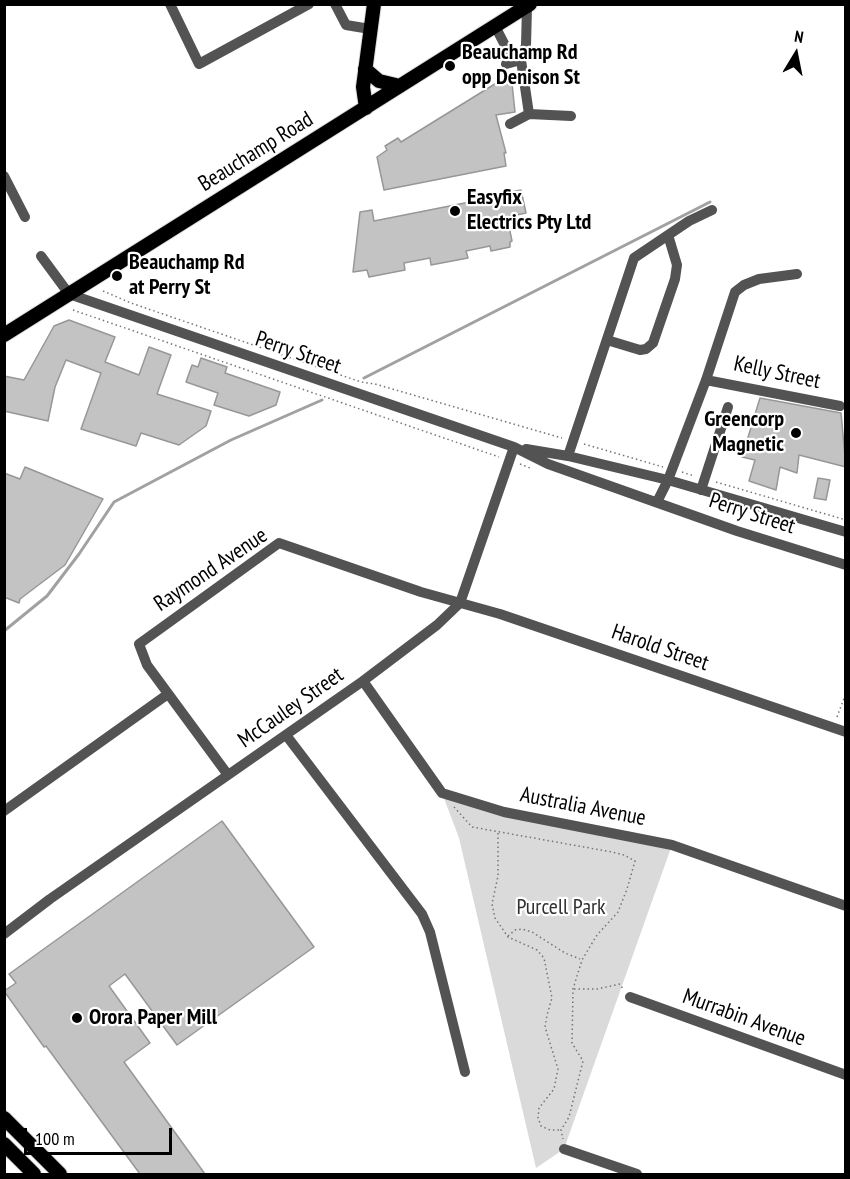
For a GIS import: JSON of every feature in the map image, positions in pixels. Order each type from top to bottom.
[{"type":"main road","points":[[366,108],[363,87],[374,4]]},
{"type":"main road","name":"Beauchamp Road","points":[[4,335],[528,6]]},
{"type":"main road","points":[[365,69],[379,81],[400,86]]},
{"type":"main road","points":[[4,1118],[60,1174]]},
{"type":"main road","points":[[4,1144],[34,1174]]},
{"type":"street","points":[[170,4],[199,64],[309,4]]},
{"type":"street","points":[[336,4],[346,25],[370,29]]},
{"type":"street","points":[[528,6],[526,45],[521,60],[529,114]]},
{"type":"street","points":[[495,26],[510,55],[521,60]]},
{"type":"street","points":[[506,64],[521,60]]},
{"type":"street","points":[[510,124],[529,114],[571,116]]},
{"type":"street","points":[[4,176],[25,217]]},
{"type":"street","points":[[568,456],[634,258],[689,221],[712,210]]},
{"type":"street","points":[[607,340],[640,350],[646,349],[653,343],[675,279],[677,265],[668,235]]},
{"type":"street","points":[[41,256],[69,294]]},
{"type":"street","name":"Kelly Street","points":[[657,502],[670,475],[706,380],[735,292],[744,285],[759,279],[797,274]]},
{"type":"street","name":"Perry Street","points":[[69,294],[514,447],[548,464],[737,531],[846,564]]},
{"type":"street","name":"Kelly Street","points":[[706,380],[840,406]]},
{"type":"street","points":[[701,490],[728,407]]},
{"type":"street","name":"Perry Street","points":[[514,447],[670,475],[701,490],[846,532]]},
{"type":"street","name":"McCauley Street","points":[[4,934],[50,899],[363,681],[437,625],[460,603],[514,447]]},
{"type":"street","name":"Raymond Avenue","points":[[228,775],[147,665],[139,644],[279,543],[421,592],[460,603]]},
{"type":"street","name":"Harold Street","points":[[460,603],[500,614],[846,732]]},
{"type":"street","points":[[363,681],[442,793]]},
{"type":"street","points":[[4,811],[168,694]]},
{"type":"street","points":[[286,735],[422,914],[430,932],[465,1072]]},
{"type":"street","name":"Australia Avenue","points":[[442,793],[504,812],[672,845],[846,906]]},
{"type":"street","name":"Murrabin Avenue","points":[[630,997],[846,1075]]},
{"type":"street","points":[[564,1149],[628,1173]]},
{"type":"path","points":[[103,291],[131,303],[361,382],[375,384],[573,441],[670,475],[705,478],[846,520]]},
{"type":"path","points":[[73,310],[531,468]]},
{"type":"path","points":[[834,728],[846,693]]},
{"type":"path","points":[[442,793],[472,827],[618,853],[631,857],[635,861],[618,912],[597,935],[582,960],[573,989],[572,1043],[583,1061],[569,1117],[561,1130],[564,1149]]},
{"type":"path","points":[[498,832],[498,876],[492,904],[495,918],[508,937],[537,950],[544,958],[552,998],[545,1027],[558,1069],[554,1089],[539,1108],[538,1118],[542,1126],[550,1130],[561,1130]]},
{"type":"path","points":[[508,937],[515,930],[522,929],[532,932],[565,953],[582,960]]},
{"type":"path","points":[[573,989],[597,990],[620,984],[630,997]]},
{"type":"green space","name":"Purcell Park","points":[[442,793],[672,845],[564,1149],[536,1168],[459,838]]},
{"type":"building","points":[[511,74],[515,112],[496,115],[506,153],[504,153],[506,166],[384,190],[377,157],[387,150],[385,146],[398,138],[401,142]]},
{"type":"building","points":[[521,190],[526,213],[507,217],[512,241],[510,247],[491,251],[490,246],[466,251],[468,258],[431,265],[430,258],[404,263],[405,270],[369,277],[367,270],[353,272],[360,212],[372,210],[374,221]]},
{"type":"building","points":[[69,320],[115,337],[105,362],[139,375],[149,347],[171,355],[157,394],[211,411],[206,426],[179,445],[141,433],[136,446],[81,429],[101,373],[66,360],[55,387],[48,421],[4,411],[4,376],[24,380],[54,326]]},
{"type":"building","points":[[201,358],[227,367],[225,373],[280,392],[276,405],[249,416],[214,405],[218,393],[186,382],[192,365],[198,367]]},
{"type":"building","name":"Greencorp Magnetic","points":[[760,398],[841,413],[846,467],[799,455],[797,473],[780,467],[776,490],[749,481],[755,460],[742,457]]},
{"type":"building","points":[[25,467],[103,499],[65,565],[20,599],[19,603],[4,597],[4,473],[20,479]]},
{"type":"building","points":[[818,478],[830,480],[826,500],[814,498]]},
{"type":"building","name":"Orora Paper Mill","points":[[222,821],[314,947],[177,1045],[125,974],[109,986],[150,1043],[124,1062],[205,1174],[140,1174],[4,991],[16,983],[9,974]]},
{"type":"waterway","points":[[364,378],[710,202]]},
{"type":"waterway","points":[[4,631],[47,596],[114,502],[231,440],[322,400]]},
{"type":"place","name":"Beauchamp Rd opp Denison St","points":[[450,66]]},
{"type":"place","name":"Easyfix Electrics Pty Ltd","points":[[455,211]]},
{"type":"place","name":"Beauchamp Rd at Perry St","points":[[117,276]]},
{"type":"place","name":"Greencorp Magnetic","points":[[796,433]]},
{"type":"place","name":"Orora Paper Mill","points":[[77,1018]]}]
